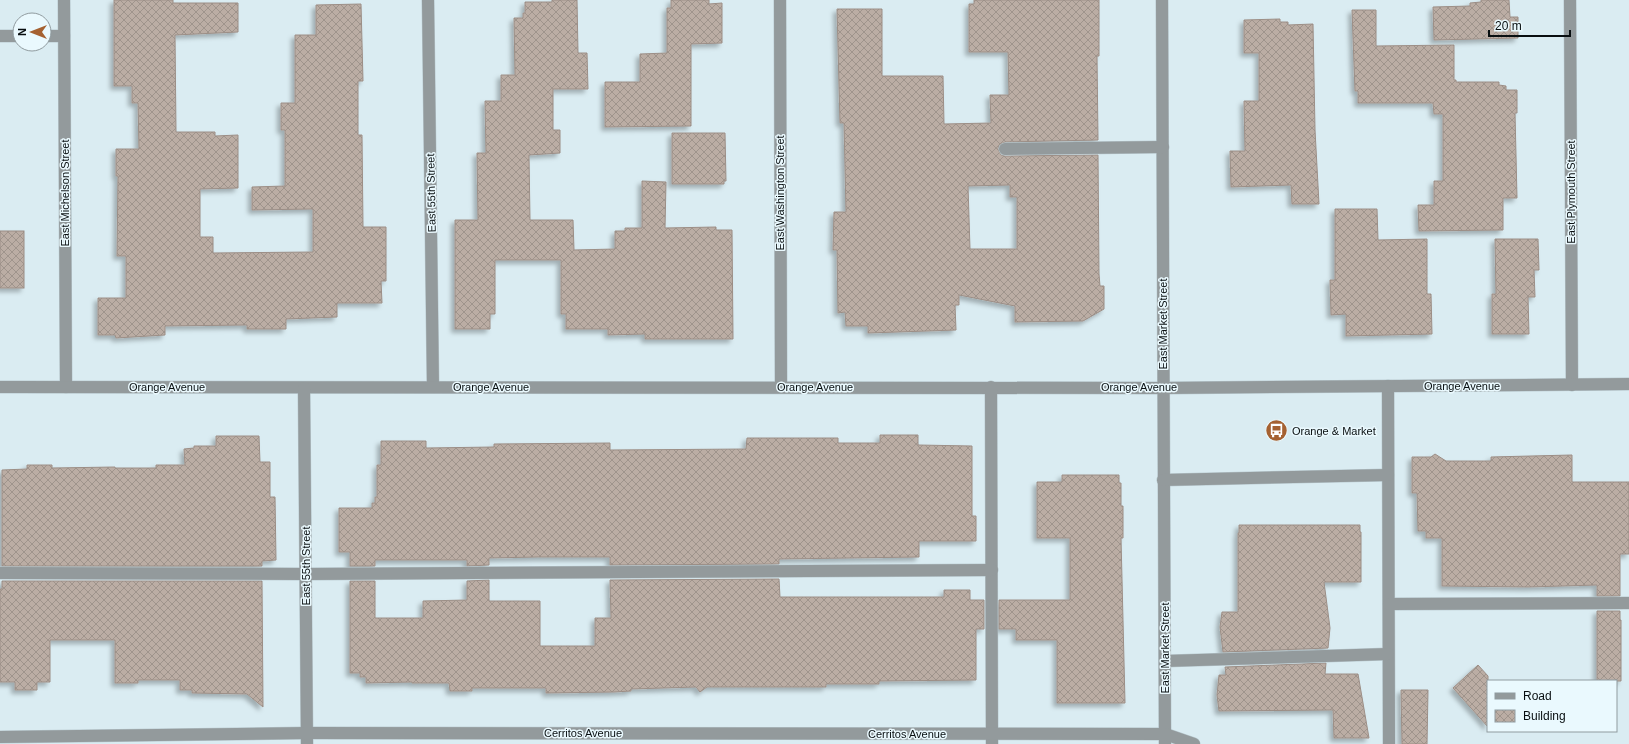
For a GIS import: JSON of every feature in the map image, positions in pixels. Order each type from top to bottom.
[{"type":"street","name":"East Michelson Street","points":[[64,0],[66,387]]},
{"type":"street","name":"East 55th Street","points":[[428,0],[434,387]]},
{"type":"street","name":"East Washington Street","points":[[780,0],[782,387]]},
{"type":"street","name":"East Market Street","points":[[1162,0],[1165,739]]},
{"type":"street","name":"East Plymouth Street","points":[[1570,0],[1572,385]]},
{"type":"street","points":[[0,36],[12,36]]},
{"type":"street","points":[[52,36],[64,36]]},
{"type":"street","points":[[1005,149],[1163,147]]},
{"type":"street","name":"Orange Avenue","points":[[0,387],[1163,388],[1629,384]]},
{"type":"street","points":[[1388,386],[1389,744]]},
{"type":"street","points":[[991,387],[992,739]]},
{"type":"street","name":"East 55th Street","points":[[304,388],[307,739]]},
{"type":"street","points":[[1164,480],[1388,475]]},
{"type":"street","points":[[0,573],[306,574],[992,570]]},
{"type":"street","points":[[1389,604],[1629,603]]},
{"type":"street","points":[[1165,661],[1388,654]]},
{"type":"street","name":"Cerritos Avenue","points":[[0,737],[307,739],[1165,739],[1194,744]]},
{"type":"building","points":[[114,0],[173,0],[173,3],[238,3],[238,32],[175,35],[176,132],[215,132],[215,136],[238,135],[238,188],[200,189],[200,237],[213,237],[213,253],[313,252],[313,209],[252,210],[252,187],[285,186],[285,130],[281,130],[281,103],[295,103],[295,35],[316,35],[316,5],[361,4],[363,81],[358,81],[358,135],[362,135],[363,227],[386,227],[386,281],[381,281],[382,303],[337,303],[337,317],[286,319],[286,329],[247,329],[247,325],[165,326],[165,335],[116,338],[115,335],[98,335],[98,298],[126,298],[126,256],[117,256],[118,176],[116,176],[116,149],[139,149],[138,103],[132,103],[132,86],[114,86]]},
{"type":"building","points":[[552,0],[577,0],[578,53],[587,53],[588,89],[553,89],[553,130],[560,130],[560,153],[529,155],[530,220],[573,220],[574,250],[615,249],[615,231],[625,231],[625,228],[642,228],[642,181],[666,182],[665,228],[716,227],[716,230],[732,230],[733,339],[645,339],[645,334],[608,335],[608,329],[566,329],[566,314],[561,314],[561,260],[495,260],[495,314],[490,314],[490,329],[455,329],[455,220],[478,220],[477,153],[486,153],[485,101],[501,101],[501,75],[515,75],[514,18],[523,18],[523,13],[525,13],[525,2],[552,2]]},
{"type":"building","points":[[671,0],[709,0],[709,4],[722,3],[722,43],[691,44],[691,126],[605,127],[605,82],[640,82],[640,54],[667,53],[667,8],[671,8]]},
{"type":"building","points":[[974,0],[1099,0],[1099,56],[1097,56],[1098,140],[1005,142],[999,145],[998,149],[1001,155],[1005,156],[1098,155],[1099,274],[1100,286],[1104,286],[1104,309],[1083,321],[1015,322],[1015,306],[959,295],[959,305],[955,305],[956,330],[868,333],[868,326],[846,326],[845,312],[838,313],[837,250],[833,250],[834,212],[846,212],[844,123],[840,123],[837,9],[882,9],[882,76],[943,76],[944,124],[991,123],[990,95],[1009,95],[1008,52],[969,52],[969,4],[974,4]],"holes":[[[1010,185],[1010,197],[1017,197],[1017,249],[970,249],[968,186]]]},
{"type":"building","points":[[1481,0],[1509,0],[1510,17],[1518,17],[1518,38],[1434,40],[1433,7],[1470,6],[1470,3],[1481,2]]},
{"type":"building","points":[[1352,10],[1376,10],[1376,46],[1454,45],[1454,80],[1456,80],[1456,82],[1499,82],[1499,85],[1506,86],[1506,90],[1517,90],[1517,113],[1515,113],[1517,198],[1503,198],[1503,230],[1419,231],[1418,205],[1434,205],[1434,181],[1443,181],[1443,114],[1434,114],[1433,103],[1358,103],[1358,91],[1355,91]]},
{"type":"building","points":[[1280,19],[1280,22],[1288,22],[1288,25],[1313,24],[1315,130],[1319,204],[1292,204],[1291,185],[1231,187],[1230,151],[1245,151],[1244,101],[1259,101],[1259,53],[1244,53],[1244,20]]},
{"type":"building","points":[[672,133],[725,133],[726,181],[724,181],[724,184],[672,184]]},
{"type":"building","points":[[1335,209],[1377,209],[1378,240],[1427,239],[1427,294],[1431,294],[1432,334],[1346,336],[1346,314],[1331,315],[1330,280],[1335,280]]},
{"type":"building","points":[[0,231],[24,231],[24,288],[0,288]]},
{"type":"building","points":[[1495,239],[1538,239],[1539,270],[1534,270],[1535,297],[1528,297],[1529,334],[1492,334],[1492,294],[1496,294]]},
{"type":"building","points":[[880,435],[918,435],[918,445],[972,446],[972,516],[976,516],[976,541],[919,541],[919,557],[779,559],[779,564],[610,565],[610,557],[538,557],[489,558],[489,565],[467,566],[467,560],[375,560],[375,566],[350,566],[350,552],[339,552],[339,508],[372,508],[372,503],[375,503],[375,497],[377,497],[377,465],[381,465],[381,441],[426,441],[426,448],[494,447],[494,444],[610,443],[610,450],[746,449],[747,438],[838,438],[838,443],[880,443]]},
{"type":"building","points":[[216,436],[259,436],[260,462],[270,462],[270,497],[275,497],[276,560],[262,561],[262,566],[2,566],[2,470],[27,469],[27,465],[52,465],[52,468],[156,468],[156,465],[185,465],[184,449],[194,448],[194,446],[216,446]]},
{"type":"building","points":[[1435,454],[1446,461],[1491,461],[1491,457],[1572,455],[1572,482],[1629,482],[1629,554],[1620,554],[1620,596],[1597,596],[1597,585],[1528,587],[1442,586],[1442,538],[1426,538],[1426,531],[1418,531],[1417,493],[1412,493],[1412,457],[1431,457]]},
{"type":"building","points":[[1062,475],[1119,475],[1119,483],[1121,483],[1121,506],[1123,506],[1123,538],[1121,538],[1125,703],[1057,703],[1057,640],[1016,640],[1016,629],[999,629],[999,600],[1070,600],[1070,538],[1037,538],[1037,482],[1062,482]]},
{"type":"building","points":[[1239,525],[1360,525],[1361,582],[1324,582],[1330,628],[1328,648],[1223,652],[1220,627],[1222,612],[1238,612]]},
{"type":"building","points":[[779,579],[780,597],[944,597],[944,590],[970,590],[970,600],[984,600],[984,629],[976,629],[976,680],[879,681],[879,684],[826,684],[826,687],[707,687],[700,692],[696,687],[631,689],[631,691],[614,692],[546,693],[546,688],[472,688],[472,691],[450,691],[449,683],[366,683],[366,677],[360,677],[360,673],[350,673],[350,581],[375,581],[375,618],[423,618],[423,601],[467,600],[467,581],[489,580],[489,601],[540,601],[540,646],[595,646],[595,618],[611,618],[610,580]]},
{"type":"building","points":[[2,581],[262,581],[263,707],[247,694],[192,693],[192,690],[180,690],[180,680],[138,680],[138,683],[115,683],[115,640],[50,640],[50,682],[37,682],[37,690],[15,690],[15,682],[0,682],[0,589],[2,589]]},
{"type":"building","points":[[1597,611],[1620,611],[1621,681],[1597,680]]},
{"type":"building","points":[[1326,663],[1325,674],[1358,674],[1369,738],[1334,738],[1333,710],[1219,711],[1217,695],[1219,675],[1226,675],[1225,667]]},
{"type":"building","points":[[1478,665],[1488,676],[1487,726],[1453,688]]},
{"type":"building","points":[[1401,690],[1428,690],[1427,744],[1402,744]]},
{"type":"place","name":"Orange & Market","points":[[1276,431]]}]
